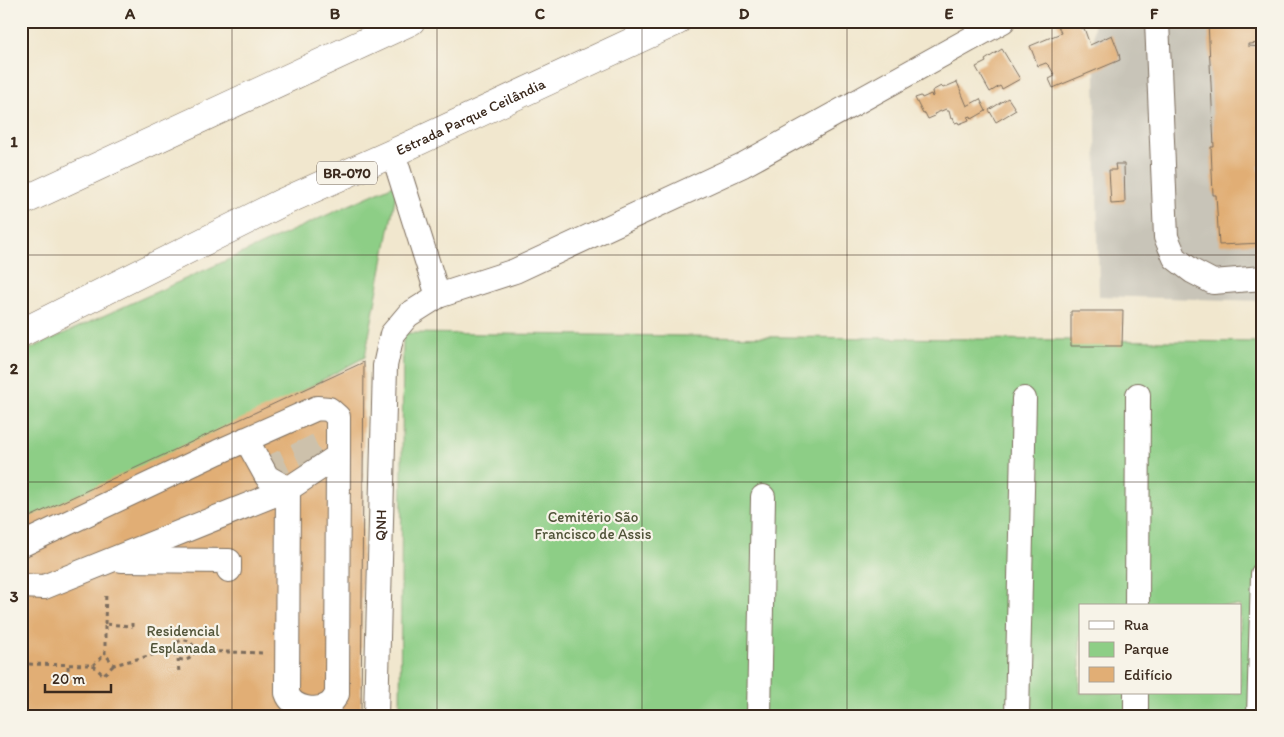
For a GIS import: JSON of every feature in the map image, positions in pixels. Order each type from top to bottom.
[{"type":"highway","points":[[21,202],[411,21]]},
{"type":"highway","name":"Estrada Parque Ceilândia","points":[[21,332],[281,203],[677,21]]},
{"type":"street","points":[[393,153],[438,296],[515,271],[743,165],[1003,21]]},
{"type":"street","points":[[1157,21],[1166,237],[1175,258],[1192,271],[1213,282],[1263,278]]},
{"type":"street","name":"QNH","points":[[376,716],[385,366],[392,334],[408,314],[438,296]]},
{"type":"street","points":[[1137,604],[1138,395]]},
{"type":"street","points":[[1017,716],[1024,399]]},
{"type":"street","points":[[21,544],[246,439],[317,408],[329,408],[338,417],[337,694],[334,700],[321,708],[298,706],[287,694],[288,489]]},
{"type":"street","points":[[246,439],[267,478],[288,489]]},
{"type":"street","points":[[21,586],[44,587],[288,489],[338,456]]},
{"type":"street","points":[[759,716],[763,497]]},
{"type":"street","points":[[110,560],[229,561],[229,570]]},
{"type":"street","points":[[1259,716],[1263,574]]},
{"type":"street","points":[[1136,694],[1136,716]]},
{"type":"path","points":[[93,665],[104,654],[106,592]]},
{"type":"path","points":[[105,624],[132,626],[132,624]]},
{"type":"path","points":[[178,659],[185,660],[192,657],[194,651],[192,644],[186,640],[179,641],[174,646],[174,653],[178,659],[179,674]]},
{"type":"path","points":[[194,651],[287,654]]},
{"type":"path","points":[[21,664],[93,665],[103,675],[114,665],[160,652],[174,653]]},
{"type":"path","points":[[104,654],[114,665]]},
{"type":"path","points":[[68,664],[68,678]]},
{"type":"shaded area","points":[[1094,21],[1263,21],[1263,301],[1099,296]]},
{"type":"green space","points":[[398,183],[365,357],[21,542],[21,353]]},
{"type":"green space","name":"Cemitério São Francisco de Assis","points":[[403,333],[1263,342],[1263,716],[400,716]]},
{"type":"building","points":[[1056,21],[1078,21],[1080,27],[1084,28],[1090,45],[1112,35],[1120,60],[1053,88],[1049,79],[1055,76],[1046,63],[1038,66],[1030,46],[1061,33]]},
{"type":"building","points":[[1208,21],[1263,21],[1263,43],[1248,44],[1248,46],[1263,47],[1263,165],[1258,166],[1258,171],[1263,171],[1263,243],[1219,245],[1216,195],[1213,195],[1211,147],[1214,147]]},
{"type":"building","points":[[1002,49],[1020,79],[1002,89],[1000,86],[990,92],[976,67],[986,62],[985,60]]},
{"type":"building","points":[[957,82],[967,106],[980,99],[986,111],[972,119],[971,116],[968,117],[969,120],[959,124],[958,122],[955,123],[953,118],[951,119],[949,111],[946,109],[928,119],[925,113],[923,114],[915,98],[921,96],[922,98],[931,94],[932,97],[932,91],[941,86],[943,88]]},
{"type":"building","points":[[1008,98],[1016,110],[996,122],[989,110]]},
{"type":"building","points":[[1115,164],[1124,164],[1125,203],[1111,204],[1109,170],[1116,170]]},
{"type":"building","points":[[1071,311],[1123,311],[1122,346],[1071,346]]},
{"type":"building","points":[[364,362],[361,716],[21,716],[21,521]]},
{"type":"tunnel","points":[[263,471],[323,443]]},
{"type":"park label","name":"Residencial Esplanada","points":[[183,640]]}]
